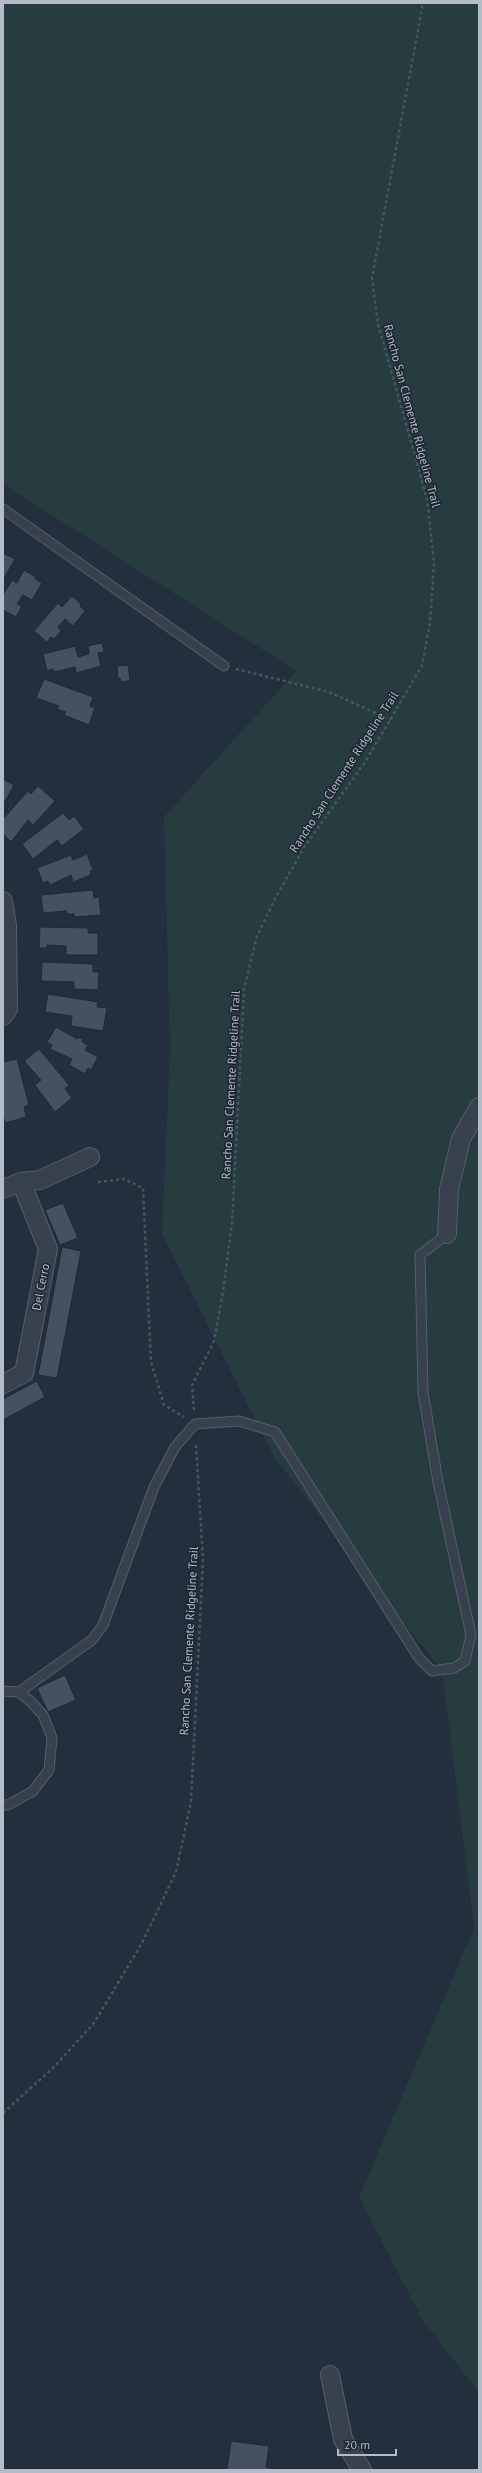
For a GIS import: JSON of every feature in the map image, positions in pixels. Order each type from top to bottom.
[{"type":"street","points":[[3,901],[7,926],[6,1013]]},
{"type":"street","points":[[447,1234],[449,1189],[461,1139],[479,1107]]},
{"type":"street","points":[[3,1189],[21,1182],[40,1180],[90,1157]]},
{"type":"street","name":"Del Cerro","points":[[3,1384],[24,1373],[48,1249],[21,1182]]},
{"type":"street","points":[[330,2375],[343,2439],[362,2470]]},
{"type":"lane","points":[[3,509],[224,666]]},
{"type":"lane","points":[[3,1691],[20,1692],[92,1640],[103,1626],[154,1487],[175,1446],[195,1424],[239,1421],[275,1432],[419,1658],[432,1671],[454,1668],[465,1661],[471,1635],[438,1482],[423,1392],[420,1255],[447,1234]]},
{"type":"lane","points":[[3,1805],[8,1805],[33,1791],[49,1770],[52,1738],[43,1715],[20,1692]]},
{"type":"path","name":"Rancho San Clemente Ridgeline Trail","points":[[3,2113],[53,2068],[94,2023],[142,1942],[176,1872],[191,1802],[203,1559],[192,1385],[214,1341],[232,1223],[244,989],[257,936],[276,897],[305,846],[391,720],[422,666],[430,623],[434,563],[427,499],[378,324],[372,278],[424,3]]},
{"type":"path","points":[[224,666],[329,692],[391,720]]},
{"type":"path","points":[[98,1182],[124,1179],[143,1188],[151,1362],[164,1405],[195,1424]]},
{"type":"green space","points":[[3,3],[479,3],[479,2393],[422,2319],[359,2197],[474,1928],[442,1671],[274,1457],[162,1234],[170,1049],[164,817],[296,671],[3,484]]},
{"type":"building","points":[[3,553],[15,559],[3,580]]},
{"type":"building","points":[[24,570],[36,577],[35,579],[42,583],[32,600],[23,595],[17,604],[22,606],[16,617],[3,610],[3,595],[12,580],[17,583]]},
{"type":"building","points":[[72,596],[81,604],[80,606],[85,611],[73,626],[65,619],[58,627],[61,631],[54,639],[51,637],[47,642],[34,631],[58,603],[62,607]]},
{"type":"building","points":[[102,643],[104,652],[98,653],[101,666],[76,673],[75,667],[54,672],[53,669],[47,671],[43,654],[75,646],[78,657],[89,654],[88,646]]},
{"type":"building","points":[[128,665],[130,681],[121,682],[120,678],[118,679],[117,666]]},
{"type":"building","points":[[44,679],[93,697],[90,706],[95,708],[89,725],[64,715],[66,712],[57,709],[59,706],[36,698]]},
{"type":"building","points":[[3,779],[14,785],[3,805]]},
{"type":"building","points":[[38,786],[55,801],[33,825],[28,820],[11,842],[3,834],[3,819],[28,791],[31,794]]},
{"type":"building","points":[[63,813],[69,820],[74,816],[84,829],[62,846],[57,840],[33,859],[22,844]]},
{"type":"building","points":[[87,854],[93,870],[90,871],[91,875],[73,882],[71,875],[50,885],[48,881],[43,883],[37,868],[71,855],[73,860]]},
{"type":"building","points":[[93,890],[94,898],[99,897],[101,915],[75,917],[74,914],[67,914],[66,911],[43,913],[41,895]]},
{"type":"building","points":[[40,927],[88,928],[88,933],[98,933],[98,955],[66,955],[66,946],[47,945],[47,948],[39,948]]},
{"type":"building","points":[[42,962],[93,964],[93,972],[99,972],[98,990],[74,989],[74,982],[41,981]]},
{"type":"building","points":[[48,994],[98,1002],[97,1007],[107,1008],[103,1031],[71,1026],[72,1016],[45,1012]]},
{"type":"building","points":[[56,1027],[77,1039],[78,1037],[83,1039],[82,1042],[88,1045],[85,1050],[98,1057],[91,1070],[88,1068],[85,1074],[69,1065],[72,1059],[50,1049],[52,1045],[47,1042]]},
{"type":"building","points":[[39,1049],[69,1085],[65,1089],[72,1098],[55,1112],[35,1085],[41,1080],[24,1061]]},
{"type":"building","points":[[17,1059],[29,1105],[24,1107],[26,1117],[5,1123],[3,1115],[3,1062]]},
{"type":"building","points":[[63,1203],[78,1238],[60,1245],[45,1210]]},
{"type":"building","points":[[62,1247],[81,1251],[57,1378],[38,1375]]},
{"type":"building","points":[[37,1381],[45,1397],[3,1420],[3,1399]]},
{"type":"building","points":[[65,1675],[76,1700],[48,1712],[37,1688]]},
{"type":"building","points":[[231,2441],[269,2446],[266,2468],[270,2467],[269,2470],[227,2470]]}]
